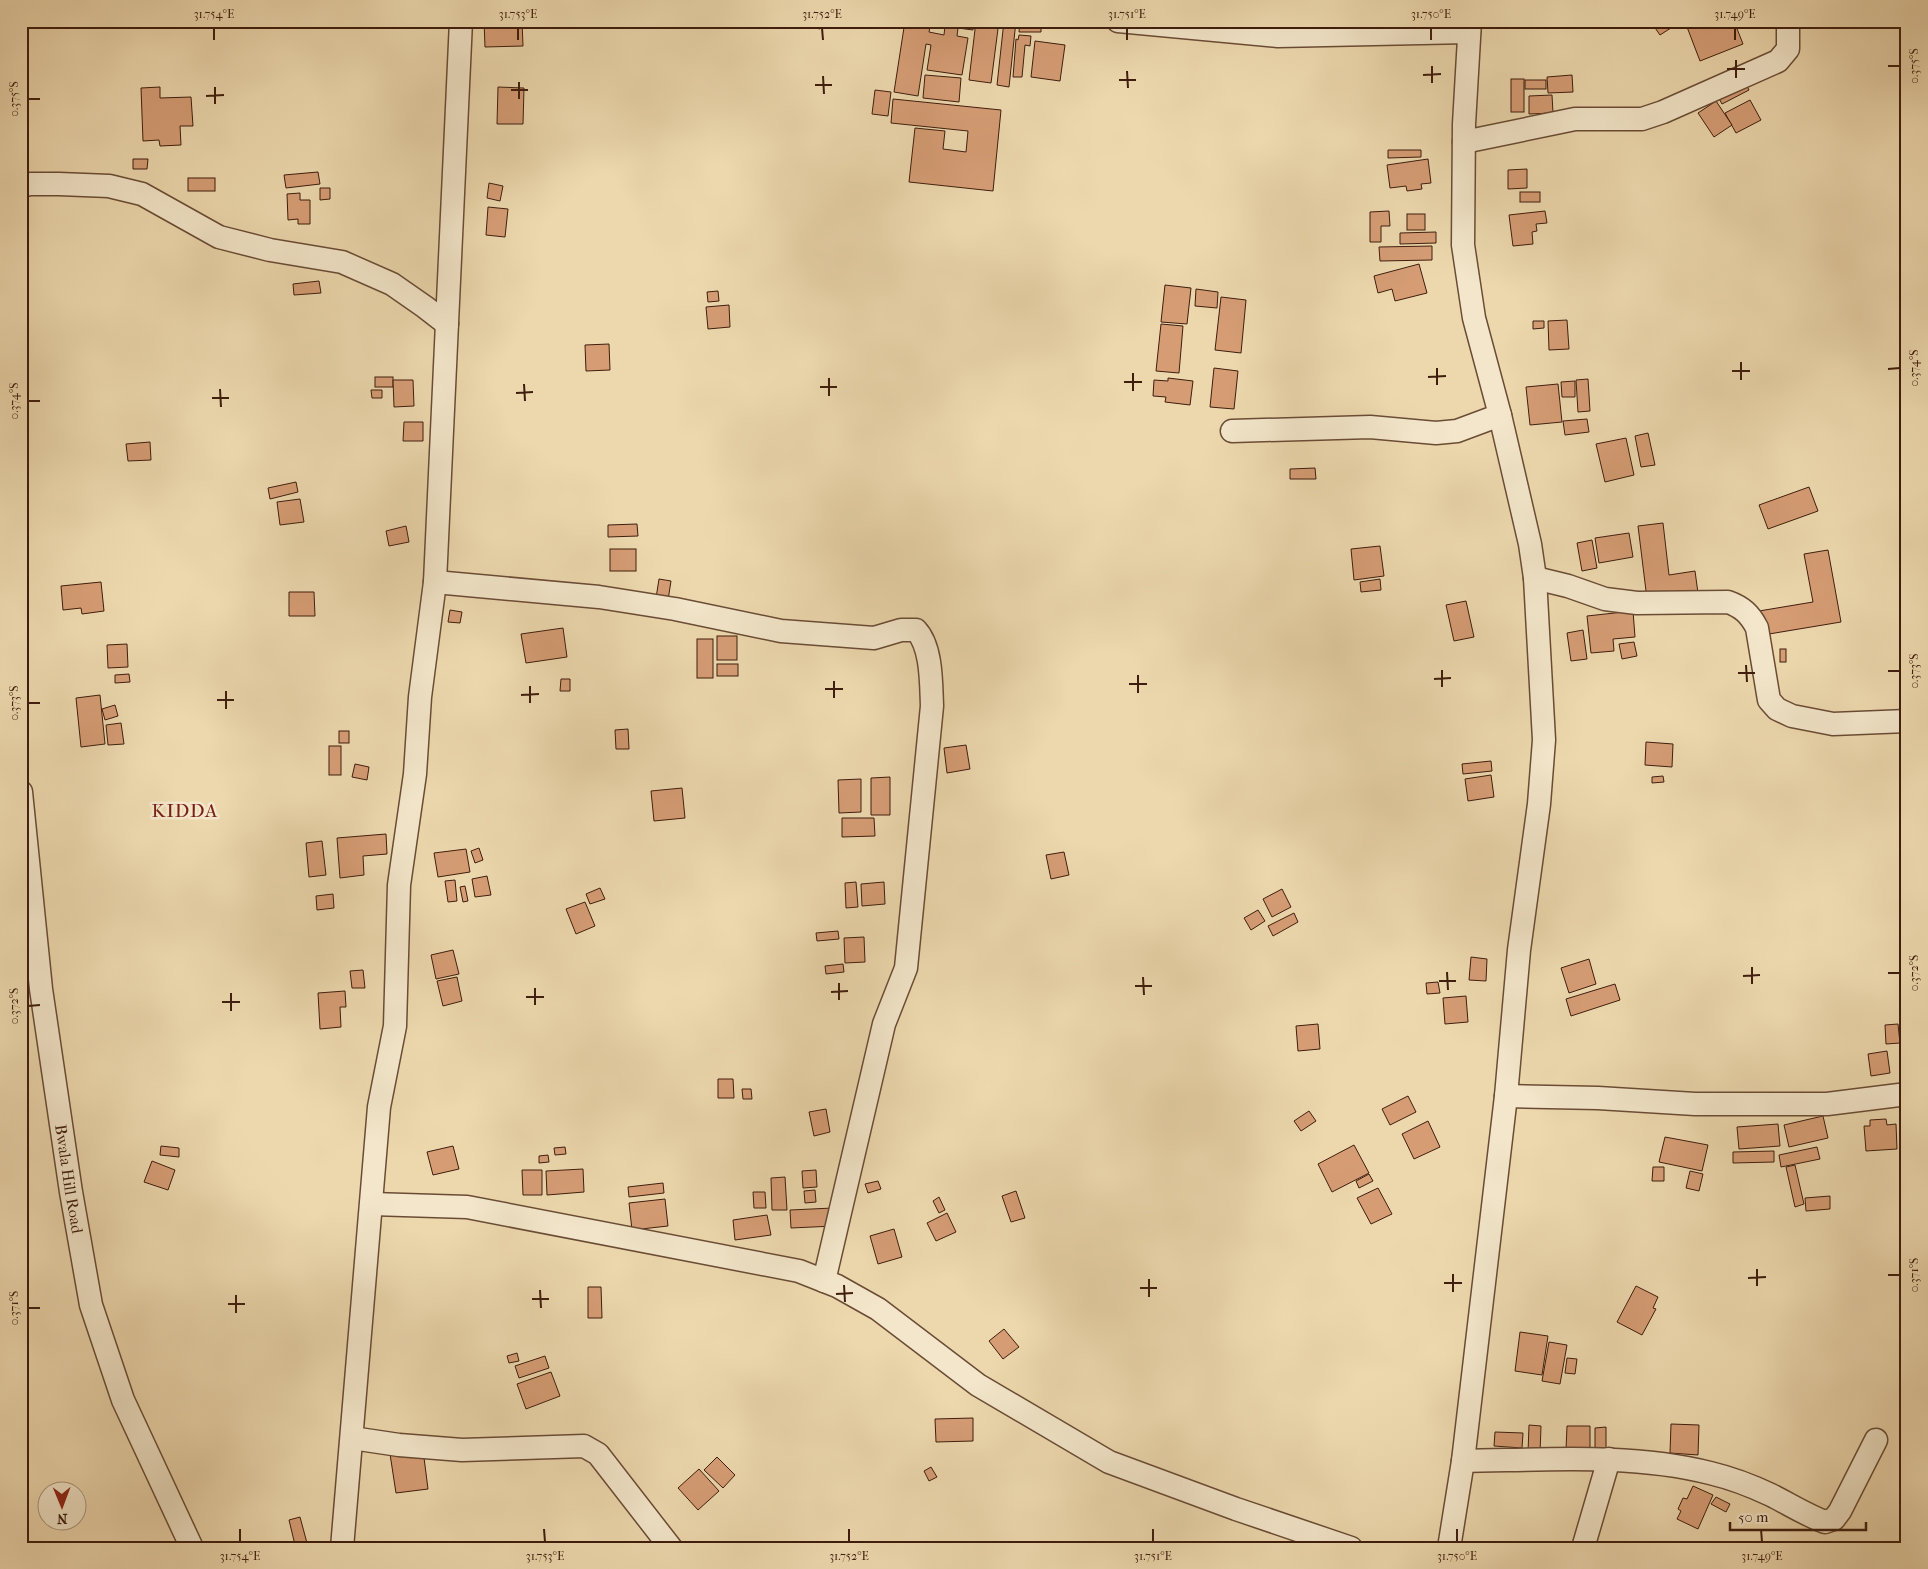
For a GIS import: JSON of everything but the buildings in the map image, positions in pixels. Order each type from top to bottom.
[{"type":"street","points":[[342,1548],[379,1107],[395,1026],[399,884],[415,774],[420,697],[435,582],[461,21]]},
{"type":"street","points":[[1118,21],[1278,36],[1470,26],[1464,142],[1463,245],[1474,318],[1500,415],[1530,544],[1535,578],[1544,740],[1539,804],[1519,950],[1506,1096],[1463,1461],[1449,1548]]},
{"type":"street","points":[[1464,142],[1575,119],[1642,119],[1663,112],[1778,61],[1788,49],[1788,21]]},
{"type":"street","points":[[21,186],[30,184],[59,184],[109,186],[142,194],[219,237],[270,250],[342,262],[392,284],[425,306],[447,324]]},
{"type":"street","points":[[1232,432],[1370,427],[1436,433],[1458,432],[1500,415]]},
{"type":"street","points":[[1535,578],[1568,586],[1605,599],[1637,603],[1728,602],[1741,607],[1752,617],[1757,628],[1768,700],[1777,709],[1792,716],[1834,724],[1907,721]]},
{"type":"street","points":[[435,582],[599,597],[675,609],[781,631],[874,638],[901,630],[916,630],[922,638],[930,670],[932,706],[906,968],[884,1024],[824,1281]]},
{"type":"street","name":"Bwala Hill Road","points":[[21,792],[41,989],[71,1192],[91,1305],[123,1400],[192,1548]]},
{"type":"street","points":[[1506,1096],[1598,1098],[1695,1104],[1827,1104],[1907,1094]]},
{"type":"street","points":[[372,1204],[467,1207],[800,1271],[837,1286],[878,1309],[978,1385],[1109,1462],[1236,1509],[1351,1548]]},
{"type":"street","points":[[352,1438],[462,1450],[584,1446],[598,1454],[671,1548]]},
{"type":"street","points":[[1463,1461],[1609,1459],[1710,1473],[1754,1487],[1809,1516],[1825,1522],[1834,1519],[1840,1511],[1876,1440]]},
{"type":"street","points":[[1582,1548],[1609,1459]]},
{"type":"district","name":"KIDDA","points":[[185,810]]}]
